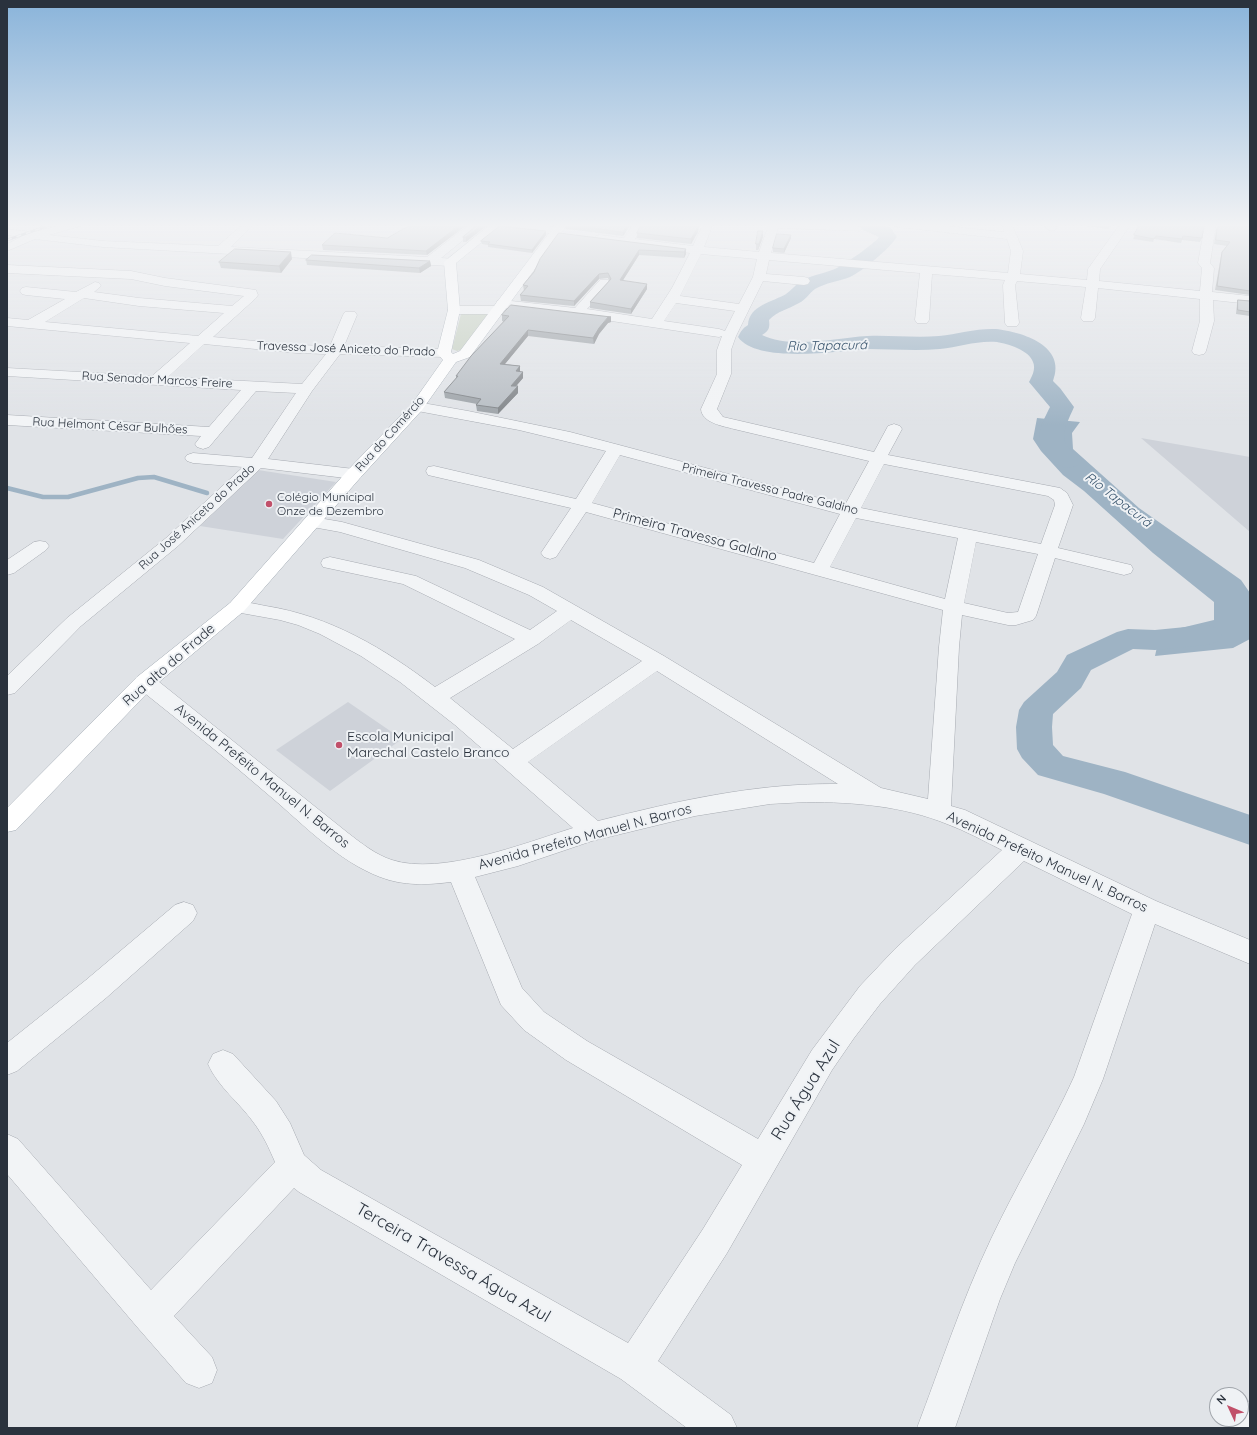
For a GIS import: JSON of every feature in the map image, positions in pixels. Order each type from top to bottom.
[{"type":"main road","name":"Rua do Comércio","points":[[314,522],[354,474],[417,407],[447,356],[454,310],[452,291]]},
{"type":"main road","points":[[447,356],[465,354],[511,291]]},
{"type":"main road","name":"Rua alto do Frade","points":[[7,823],[145,682],[237,607],[314,522]]},
{"type":"street","points":[[26,291],[236,310]]},
{"type":"street","points":[[31,324],[86,291]]},
{"type":"street","points":[[155,381],[252,295],[252,293],[240,291]]},
{"type":"street","points":[[578,312],[597,291]]},
{"type":"street","points":[[656,323],[677,291]]},
{"type":"street","points":[[752,291],[728,336],[725,345],[724,374],[709,409],[711,414],[718,420],[730,424],[878,458],[1048,490],[1060,496],[1064,505],[1048,552]]},
{"type":"street","points":[[922,320],[924,291]]},
{"type":"street","points":[[1009,291],[1012,324]]},
{"type":"street","points":[[1088,318],[1092,291]]},
{"type":"street","points":[[1165,291],[1250,300]]},
{"type":"street","points":[[1200,351],[1207,321],[1206,291]]},
{"type":"street","points":[[673,299],[743,308]]},
{"type":"street","points":[[454,310],[499,307],[578,312],[719,333]]},
{"type":"street","name":"Rua José Aniceto do Prado","points":[[7,688],[74,622],[172,542],[257,463],[306,389],[335,350],[350,315]]},
{"type":"street","name":"Travessa José Aniceto do Prado","points":[[7,322],[297,349],[447,356]]},
{"type":"street","name":"Rua Senador Marcos Freire","points":[[7,372],[306,389]]},
{"type":"street","name":"Rua Helmont César Bulhões","points":[[253,386],[212,432],[193,458],[257,463]]},
{"type":"street","name":"Primeira Travessa Padre Galdino","points":[[417,407],[492,419],[615,448],[822,505],[1124,569]]},
{"type":"street","name":"Rua Helmont César Bulhões","points":[[7,420],[212,432]]},
{"type":"street","points":[[820,569],[894,429]]},
{"type":"street","points":[[550,553],[581,506],[615,448]]},
{"type":"street","points":[[257,463],[354,474]]},
{"type":"street","name":"Primeira Travessa Galdino","points":[[434,471],[646,521],[953,607],[1008,619],[1016,619],[1026,616],[1048,552]]},
{"type":"street","points":[[314,522],[342,527],[425,550],[488,570],[536,591],[657,661],[875,796]]},
{"type":"street","points":[[939,811],[948,662],[953,607],[968,535]]},
{"type":"street","points":[[7,569],[40,546]]},
{"type":"street","points":[[401,578],[425,550]]},
{"type":"street","points":[[330,563],[401,578],[417,584],[530,639]]},
{"type":"street","points":[[237,607],[290,617],[321,627],[376,655],[435,698],[513,761],[594,832]]},
{"type":"street","points":[[435,698],[530,639],[571,611]]},
{"type":"street","points":[[513,761],[657,661]]},
{"type":"street","name":"Avenida Prefeito Manuel N. Barros","points":[[145,682],[324,827],[367,860],[391,871],[414,875],[459,870],[508,859],[594,832],[723,801],[761,796],[821,793],[875,796],[939,811],[1021,848],[1147,909],[1250,952]]},
{"type":"street","name":"Rua Água Azul","points":[[634,1366],[715,1241],[822,1060],[870,995],[905,957],[1021,848]]},
{"type":"street","points":[[459,870],[508,989],[519,1007],[529,1017],[561,1040],[763,1160]]},
{"type":"street","points":[[936,1428],[983,1297],[1004,1251],[1073,1113],[1088,1079],[1147,909]]},
{"type":"street","points":[[7,1061],[96,989],[184,913]]},
{"type":"street","name":"Terceira Travessa Água Azul","points":[[223,1064],[265,1112],[279,1134],[293,1166],[310,1182],[634,1366],[718,1428]]},
{"type":"street","points":[[7,1150],[150,1316],[200,1370]]},
{"type":"street","points":[[150,1316],[293,1166]]},
{"type":"street","points":[[1247,1428],[1250,1420]]},
{"type":"shaded area","points":[[1141,438],[1250,457],[1250,532]]},
{"type":"shaded area","name":"Colégio Municipal Onze de Dezembro","points":[[258,470],[336,482],[283,539],[200,526]]},
{"type":"shaded area","name":"Escola Municipal Marechal Castelo Branco","points":[[348,702],[402,739],[330,791],[276,750]]},
{"type":"green space","points":[[461,314],[488,315],[463,349],[457,351],[452,349]]},
{"type":"water","points":[[1037,418],[1080,422],[1072,433],[1073,449],[1139,508],[1241,580],[1250,593],[1250,639],[1233,648],[1155,656],[1160,633],[1214,620],[1214,602],[1153,553],[1084,491],[1063,475],[1041,451],[1033,439]]},
{"type":"building","points":[[524,291],[583,291],[574,301],[520,295]]},
{"type":"building","points":[[600,291],[643,291],[631,309],[590,302]]},
{"type":"building","points":[[1238,300],[1250,301],[1250,312],[1238,310]]},
{"type":"building","points":[[511,305],[611,317],[608,317],[593,338],[528,330],[500,364],[520,366],[516,371],[523,372],[511,386],[518,386],[498,408],[476,405],[481,399],[444,392],[458,376],[456,376],[471,356],[509,316],[502,315]]},
{"type":"waterway","name":"Rio Tapacurá","points":[[803,291],[792,299],[775,306],[764,313],[759,319],[759,328],[751,332],[749,337],[760,343],[773,346],[805,348],[865,343],[931,343],[983,336],[998,336],[1017,340],[1035,349],[1041,355],[1045,363],[1045,372],[1041,382],[1052,393],[1062,407],[1053,428],[1053,445],[1060,454],[1069,460]]},
{"type":"waterway","points":[[7,488],[43,497],[68,497],[138,478],[154,477],[207,493]]},
{"type":"waterway","name":"Rio Tapacurá","points":[[1206,635],[1155,640],[1128,639],[1079,663],[1069,680],[1036,710],[1034,727],[1035,749],[1051,766],[1112,782],[1250,830]]},
{"type":"place","name":"Colégio Municipal Onze de Dezembro","points":[[269,504]]},
{"type":"place","name":"Escola Municipal Marechal Castelo Branco","points":[[339,745]]}]
